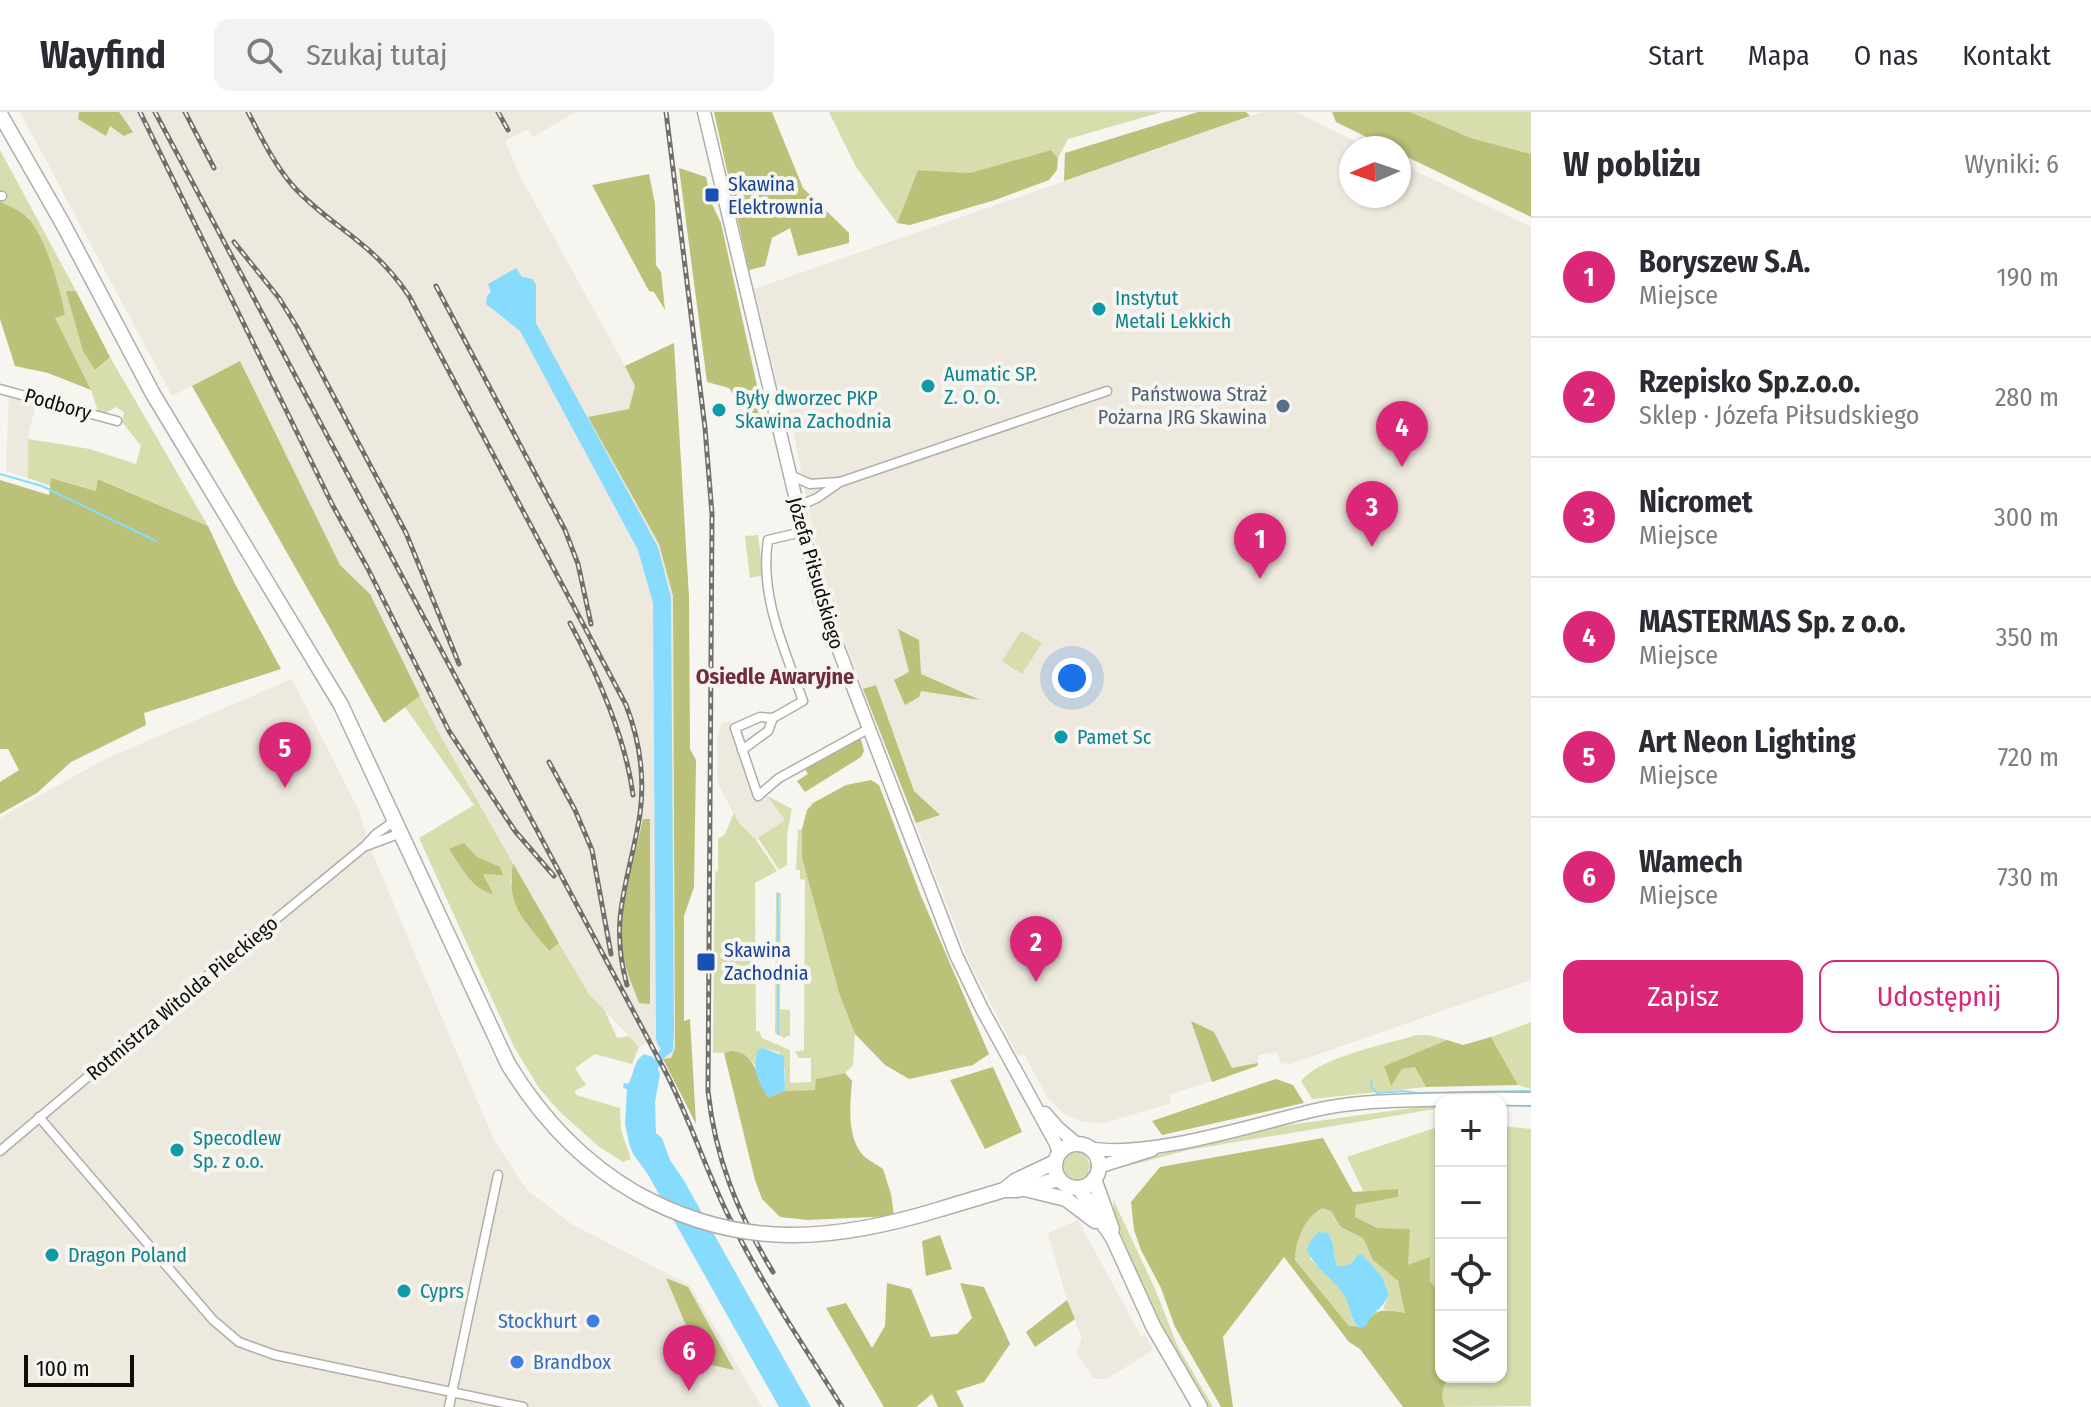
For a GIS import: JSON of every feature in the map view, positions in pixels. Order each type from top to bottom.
[{"type":"main road","name":"Józefa Piłsudskiego","points":[[704,112],[823,612],[956,955],[1032,1099],[1057,1158]]},
{"type":"main road","points":[[0,114],[63,224],[153,394],[341,705],[495,1038],[520,1083],[553,1127],[578,1151],[636,1193],[711,1224],[750,1232],[801,1236],[836,1234],[886,1225],[1004,1190],[1059,1179]]},
{"type":"main road","name":"Józefa Piłsudskiego","points":[[1032,1099],[1057,1127],[1083,1146]]},
{"type":"main road","points":[[1004,1190],[1057,1158],[1065,1148],[1083,1146],[1115,1151],[1162,1145],[1364,1102],[1531,1099]]},
{"type":"main road","points":[[1057,1158],[1059,1179],[1070,1187],[1079,1188],[1096,1173],[1162,1145]]},
{"type":"main road","points":[[1083,1146],[1095,1155],[1096,1173],[1113,1238]]},
{"type":"main road","points":[[1023,1188],[1073,1202],[1113,1238]]},
{"type":"main road","points":[[1079,1188],[1113,1238],[1153,1326],[1200,1407]]},
{"type":"street","name":"Podbory","points":[[0,389],[117,421]]},
{"type":"street","points":[[793,493],[810,484],[840,482],[1107,391]]},
{"type":"street","points":[[788,474],[810,484]]},
{"type":"street","points":[[796,507],[817,498],[840,482]]},
{"type":"street","points":[[802,532],[768,540],[766,587],[803,701],[773,718],[760,717],[735,728],[758,796],[779,778],[868,729]]},
{"type":"street","points":[[742,750],[768,731],[773,718]]},
{"type":"street","name":"Rotmistrza Witolda Pileckiego","points":[[0,1151],[365,846],[398,827]]},
{"type":"street","points":[[39,1117],[213,1320],[239,1342],[275,1355],[523,1407]]},
{"type":"street","points":[[449,1407],[498,1175]]},
{"type":"shaded area","points":[[20,112],[576,112],[533,137],[528,129],[505,141],[519,174],[636,386],[629,409],[589,417],[659,544],[673,596],[675,1049],[671,1058],[663,1059],[654,1040],[639,1047],[589,994],[440,735],[370,594],[340,565],[240,361],[172,396]]},
{"type":"shaded area","points":[[1263,112],[1296,112],[1345,136],[1339,136],[1339,208],[1411,208],[1411,169],[1531,227],[1531,980],[1290,1064],[1281,1063],[1277,1052],[1259,1055],[1257,1066],[1169,1095],[1171,1103],[1105,1123],[1083,1122],[1065,1114],[1048,1099],[1024,1054],[1018,1056],[970,964],[830,604],[789,409],[779,391],[754,289]]},
{"type":"shaded area","points":[[9,393],[37,402],[29,431],[28,478],[6,471]]},
{"type":"shaded area","points":[[292,679],[358,809],[373,855],[493,1138],[526,1189],[571,1224],[690,1285],[762,1407],[0,1407],[0,818],[105,759]]},
{"type":"shaded area","points":[[730,721],[758,800],[767,796],[785,820],[754,841],[739,823],[718,784],[717,738],[722,723]]},
{"type":"shaded area","points":[[1078,1220],[1141,1336],[1145,1335],[1153,1350],[1107,1379],[1094,1379],[1076,1353],[1082,1338],[1067,1300],[1048,1233]]},
{"type":"green space","points":[[79,112],[119,112],[133,132],[124,136],[110,126],[106,136],[78,119]]},
{"type":"green space","points":[[714,112],[772,112],[803,188],[849,233],[849,243],[798,256],[790,228],[772,238],[765,266],[749,270]]},
{"type":"green space","points":[[829,112],[1162,112],[1068,139],[1058,158],[1051,150],[970,173],[918,170],[897,223],[856,167]]},
{"type":"green space","points":[[1198,112],[1246,112],[1250,116],[1064,181],[1065,153]]},
{"type":"green space","points":[[1332,112],[1410,112],[1471,138],[1531,154],[1531,217],[1411,159],[1411,136],[1365,136],[1336,122]]},
{"type":"green space","points":[[1410,112],[1531,112],[1531,154],[1471,138]]},
{"type":"green space","points":[[0,150],[76,291],[67,291],[95,370],[110,357],[208,526],[99,479],[97,491],[52,478],[51,486],[28,478],[28,439],[90,449],[136,464],[141,446],[122,422],[124,412],[116,407],[107,412],[98,411],[91,390],[54,318],[65,314],[28,217],[0,201]]},
{"type":"green space","points":[[1051,150],[1058,158],[1057,170],[1049,180],[910,225],[897,223],[918,170],[970,173]]},
{"type":"green space","points":[[679,168],[706,177],[712,204],[721,223],[764,417],[750,419],[729,388],[707,382]]},
{"type":"green space","points":[[649,174],[655,204],[656,265],[661,272],[665,310],[654,292],[649,291],[592,185]]},
{"type":"green space","points":[[0,201],[25,215],[41,238],[56,278],[65,315],[55,318],[91,390],[48,373],[15,366],[0,319]]},
{"type":"green space","points":[[66,291],[76,291],[110,357],[95,370],[83,351]]},
{"type":"green space","points":[[674,343],[689,597],[690,749],[696,760],[694,887],[684,916],[684,1021],[690,1019],[696,1124],[663,1059],[671,1058],[675,1048],[673,596],[659,544],[588,417],[629,409],[635,386],[625,366]]},
{"type":"green space","points":[[240,361],[340,565],[370,594],[420,696],[384,723],[192,386]]},
{"type":"green space","points":[[51,478],[96,491],[98,479],[208,526],[281,669],[144,713],[146,725],[71,762],[37,793],[0,814],[0,782],[19,770],[8,749],[0,749],[0,480],[49,495]]},
{"type":"green space","points":[[758,535],[763,575],[750,578],[745,536]]},
{"type":"green space","points":[[898,629],[919,640],[921,674],[980,700],[921,691],[919,697],[905,705],[894,680],[909,672]]},
{"type":"green space","points":[[1021,631],[1042,643],[1022,674],[1002,661]]},
{"type":"green space","points":[[876,685],[914,791],[940,815],[916,823],[863,689]]},
{"type":"green space","points":[[420,696],[513,863],[510,883],[548,951],[559,943],[589,994],[605,1011],[617,1038],[629,1036],[639,1047],[632,1064],[595,1054],[575,1068],[586,1085],[575,1091],[576,1095],[620,1108],[621,1130],[631,1159],[623,1162],[598,1146],[559,1111],[539,1088],[514,1047],[419,838],[474,805],[405,707]]},
{"type":"green space","points":[[860,736],[864,751],[861,757],[805,792],[797,781],[808,774],[804,767]]},
{"type":"green space","points":[[871,780],[879,785],[921,896],[989,1054],[973,1065],[909,1079],[885,1065],[855,1034],[839,993],[802,858],[802,829],[807,810],[813,803],[846,785]]},
{"type":"green space","points":[[767,796],[792,809],[787,834],[787,865],[779,870],[758,838],[785,820]]},
{"type":"green space","points":[[734,813],[777,871],[755,883],[756,1031],[762,1038],[790,1050],[790,1083],[811,1082],[811,1058],[799,1058],[795,1052],[804,1050],[805,880],[800,879],[800,870],[796,870],[798,830],[802,829],[802,858],[839,993],[855,1034],[853,1065],[845,1073],[816,1079],[816,1090],[785,1091],[785,1069],[779,1052],[763,1048],[755,1057],[755,1065],[741,1055],[713,1053],[715,873],[718,870],[718,839],[725,834]]},
{"type":"green space","points":[[643,819],[650,819],[650,1004],[639,1003],[626,967],[621,930]]},
{"type":"green space","points":[[464,843],[477,857],[500,867],[503,875],[483,874],[493,894],[473,882],[449,849]]},
{"type":"green space","points":[[513,863],[559,943],[549,951],[524,920],[514,901]]},
{"type":"green space","points":[[776,892],[781,893],[780,1009],[790,1010],[790,1035],[784,1038],[775,1033]]},
{"type":"green space","points":[[1191,1021],[1214,1032],[1232,1068],[1258,1063],[1257,1066],[1212,1082]]},
{"type":"green space","points":[[1531,1022],[1531,1089],[1518,1085],[1491,1037]]},
{"type":"green space","points":[[1417,1035],[1447,1040],[1384,1066],[1391,1085],[1402,1069],[1415,1067],[1426,1087],[1312,1099],[1301,1081],[1338,1058]]},
{"type":"green space","points":[[1491,1037],[1518,1085],[1426,1087],[1415,1067],[1402,1069],[1391,1086],[1384,1066],[1447,1040],[1463,1045]]},
{"type":"green space","points":[[732,1051],[751,1061],[768,1097],[785,1091],[815,1090],[816,1079],[845,1073],[852,1081],[851,1122],[855,1142],[866,1158],[883,1169],[894,1216],[808,1220],[780,1217],[762,1199],[724,1053]]},
{"type":"green space","points":[[993,1067],[1022,1132],[985,1149],[950,1080]]},
{"type":"green space","points":[[1276,1079],[1293,1085],[1304,1103],[1162,1135],[1152,1121]]},
{"type":"green space","points":[[1435,1105],[1435,1109],[1188,1150],[1124,1167],[1123,1164],[1259,1129]]},
{"type":"green space","points":[[1507,1127],[1531,1129],[1531,1406],[1445,1407],[1442,1391],[1445,1383],[1507,1383]]},
{"type":"green space","points":[[1435,1128],[1435,1287],[1407,1265],[1409,1229],[1377,1228],[1355,1217],[1356,1205],[1398,1197],[1398,1190],[1363,1191],[1347,1157]]},
{"type":"green space","points":[[1323,1138],[1353,1192],[1398,1189],[1398,1197],[1356,1205],[1355,1217],[1377,1228],[1410,1229],[1408,1265],[1430,1257],[1430,1281],[1435,1287],[1435,1383],[1445,1383],[1445,1407],[1403,1407],[1284,1257],[1223,1337],[1233,1407],[1221,1407],[1175,1327],[1161,1288],[1141,1250],[1134,1230],[1131,1202],[1160,1167]],"holes":[[[1322,1208],[1331,1211],[1341,1227],[1363,1238],[1373,1260],[1398,1281],[1405,1313],[1381,1311],[1372,1316],[1365,1327],[1349,1326],[1295,1260],[1299,1237],[1306,1224]]]},
{"type":"green space","points":[[1085,1154],[1090,1165],[1087,1180],[1081,1184],[1067,1179],[1062,1166],[1066,1155]]},
{"type":"green space","points":[[1113,1199],[1156,1291],[1177,1345],[1213,1407],[1205,1407],[1162,1334],[1115,1220]]},
{"type":"green space","points":[[1322,1207],[1332,1211],[1341,1227],[1363,1238],[1373,1260],[1398,1281],[1406,1313],[1383,1309],[1389,1295],[1383,1278],[1362,1254],[1347,1266],[1337,1267],[1328,1233],[1319,1233],[1312,1239],[1310,1259],[1343,1292],[1353,1321],[1359,1328],[1349,1326],[1295,1260],[1302,1230],[1310,1217]]},
{"type":"green space","points":[[940,1235],[952,1269],[926,1276],[922,1241]]},
{"type":"green space","points":[[666,1278],[688,1287],[734,1370],[702,1363]]},
{"type":"green space","points":[[887,1283],[911,1289],[931,1337],[957,1334],[972,1318],[960,1283],[984,1287],[1010,1344],[984,1382],[956,1391],[964,1407],[938,1407],[932,1394],[916,1407],[884,1407],[826,1308],[846,1303],[872,1348],[885,1326]]},
{"type":"green space","points":[[1067,1300],[1075,1319],[1035,1347],[1026,1332]]},
{"type":"water","points":[[516,268],[522,277],[533,279],[536,285],[536,323],[658,547],[671,597],[674,1031],[673,1051],[666,1056],[656,1037],[653,603],[638,550],[520,331],[486,304],[491,292],[488,284]]},
{"type":"water","points":[[763,1048],[784,1056],[785,1091],[768,1097],[755,1069],[758,1050]]},
{"type":"water","points":[[644,1054],[653,1057],[660,1074],[655,1102],[656,1133],[662,1138],[670,1160],[811,1407],[779,1407],[647,1173],[633,1154],[625,1124],[627,1089],[623,1088]]},
{"type":"water","points":[[1319,1232],[1328,1233],[1337,1266],[1349,1264],[1362,1254],[1383,1278],[1389,1295],[1365,1327],[1356,1325],[1342,1292],[1310,1256],[1307,1249]]},
{"type":"waterway","points":[[0,474],[42,486],[156,541]]},
{"type":"waterway","points":[[778,894],[778,1034]]},
{"type":"waterway","points":[[652,1070],[668,1045]]},
{"type":"waterway","points":[[1371,1081],[1377,1093],[1531,1091]]},
{"type":"waterway","points":[[1507,1105],[1531,1106]]},
{"type":"railway","points":[[140,112],[333,506],[449,731],[515,831],[554,876]]},
{"type":"railway","points":[[155,112],[664,1069],[743,1245],[842,1407]]},
{"type":"railway","points":[[185,112],[214,168]]},
{"type":"railway","points":[[248,112],[274,160],[293,186],[373,254],[409,296],[626,705],[638,745],[642,786],[640,814],[620,918],[622,961],[627,985]]},
{"type":"railway","points":[[498,112],[508,130]]},
{"type":"railway","points":[[666,112],[705,428],[712,514],[708,1091],[716,1139],[730,1185],[749,1229],[773,1272]]},
{"type":"railway","points":[[234,242],[279,298],[297,327],[406,533],[459,664]]},
{"type":"railway","points":[[436,286],[565,530],[578,564],[591,624]]},
{"type":"railway","points":[[570,623],[609,707],[624,752],[633,795]]},
{"type":"railway","points":[[549,762],[592,850],[611,954]]},
{"type":"place","name":"Skawina Elektrownia","points":[[712,195]]},
{"type":"place","name":"Instytut Metali Lekkich","points":[[1099,309]]},
{"type":"place","name":"Aumatic SP. Z. O. O.","points":[[928,386]]},
{"type":"place","name":"Państwowa Straż Pożarna JRG Skawina","points":[[1283,406]]},
{"type":"place","name":"Były dworzec PKP Skawina Zachodnia","points":[[719,410]]},
{"type":"place","name":"MASTERMAS Sp. z o.o.","points":[[1402,467]]},
{"type":"place","name":"Nicromet","points":[[1372,547]]},
{"type":"place","name":"Boryszew S.A.","points":[[1260,579]]},
{"type":"place","name":"Pamet Sc","points":[[1061,737]]},
{"type":"place","name":"Art Neon Lighting","points":[[285,788]]},
{"type":"place","name":"Skawina Zachodnia","points":[[706,962]]},
{"type":"place","name":"Rzepisko Sp.z.o.o.","points":[[1036,982]]},
{"type":"place","name":"Specodlew Sp. z o.o.","points":[[177,1150]]},
{"type":"place","name":"Dragon Poland","points":[[52,1255]]},
{"type":"place","name":"Cyprs","points":[[404,1291]]},
{"type":"place","name":"Stockhurt","points":[[593,1321]]},
{"type":"place","name":"Brandbox","points":[[517,1362]]},
{"type":"place","name":"Wamech","points":[[689,1391]]},
{"type":"district","name":"Osiedle Awaryjne","points":[[775,676]]}]
